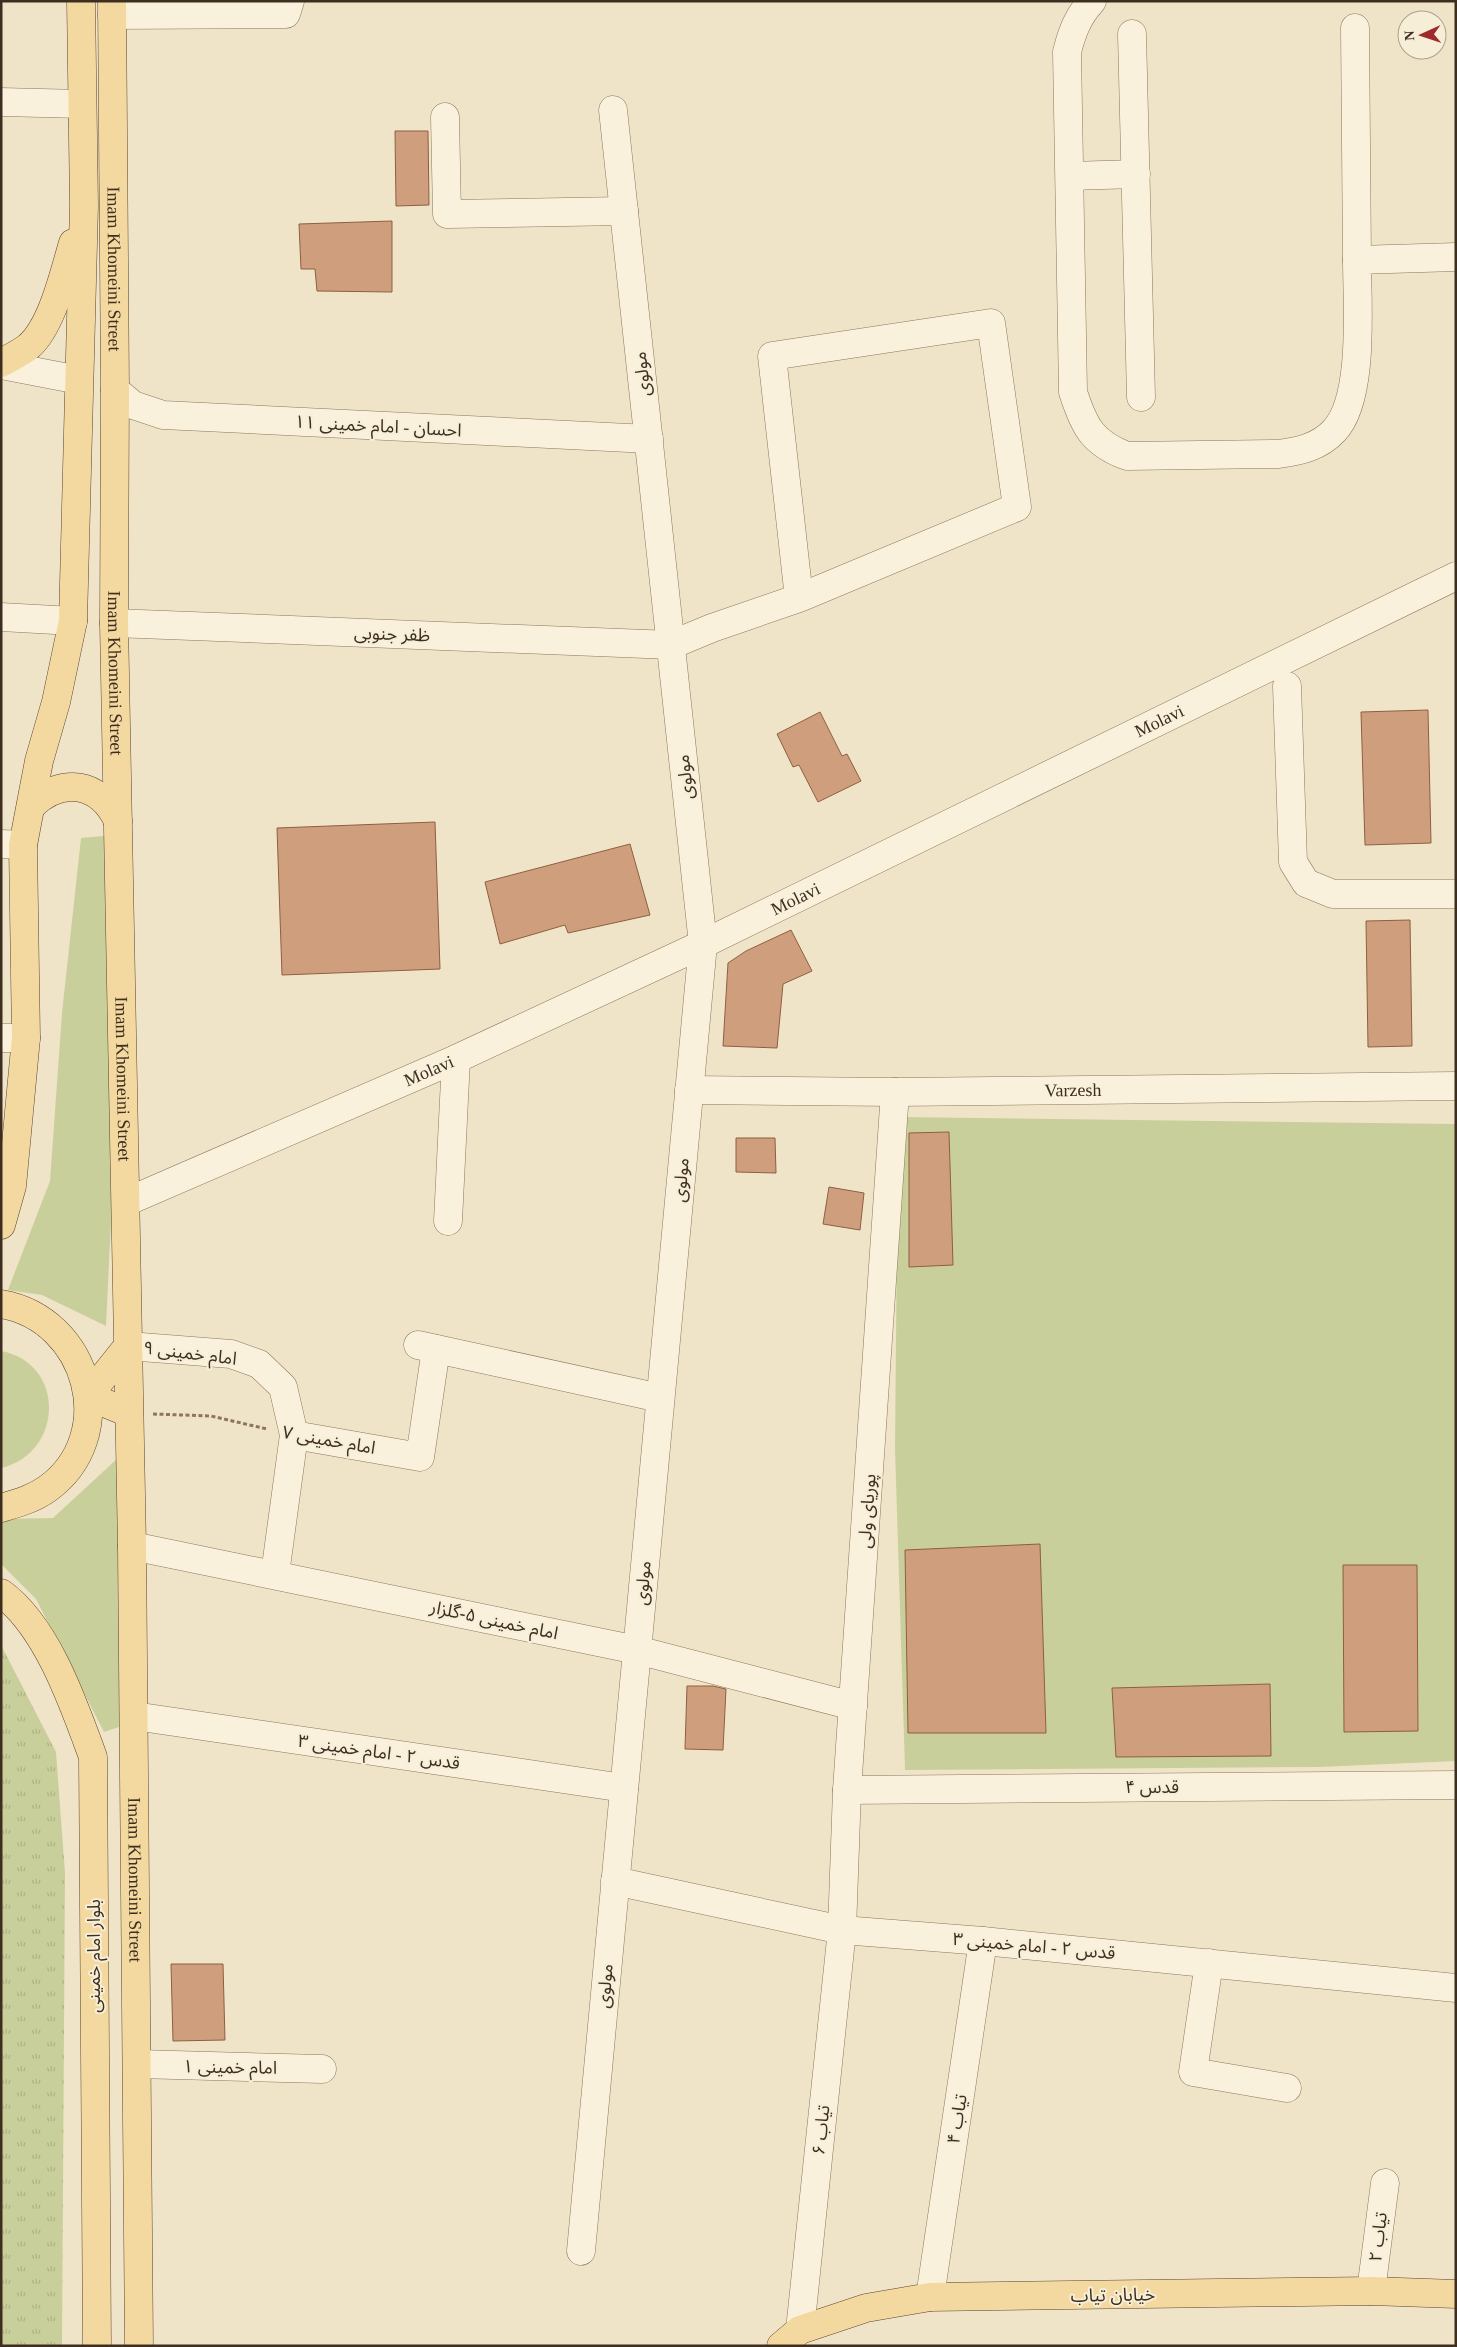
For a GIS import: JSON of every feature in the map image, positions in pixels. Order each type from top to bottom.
[{"type":"main road","name":"Imam Khomeini Street","points":[[1,1225],[12,1186],[14,1038],[12,845],[31,806],[39,761],[56,702],[73,621],[84,206],[81,1]]},
{"type":"main road","name":"Imam Khomeini Street","points":[[112,8],[115,390],[114,623],[132,1546],[139,2346]]},
{"type":"main road","points":[[1,364],[29,346],[44,325],[63,278],[84,206]]},
{"type":"main road","points":[[79,380],[115,390]]},
{"type":"main road","points":[[73,621],[114,623]]},
{"type":"main road","points":[[31,806],[51,790],[76,787],[87,790],[102,799],[113,811],[118,822]]},
{"type":"main road","points":[[1,1304],[14,1306],[37,1316],[56,1331],[72,1350],[83,1372],[88,1396],[87,1422],[82,1439],[66,1470],[48,1488],[25,1502],[1,1508]]},
{"type":"main road","points":[[88,1396],[128,1346]]},
{"type":"main road","points":[[88,1396],[130,1413]]},
{"type":"main road","name":"بلوار امام خمینی","points":[[1,1593],[15,1603],[48,1651],[75,1708],[92,1757],[97,2346]]},
{"type":"main road","points":[[92,1757],[135,1755]]},
{"type":"main road","name":"خیابان تیاب","points":[[791,2338],[866,2308],[930,2297],[1371,2291],[1456,2294]]},
{"type":"street","points":[[112,8],[286,14],[290,1]]},
{"type":"street","points":[[1092,1],[1084,9],[1072,30],[1068,52],[1073,392],[1082,419],[1095,438],[1109,449],[1127,456],[1279,454],[1301,451],[1317,445],[1335,431],[1345,414],[1355,379],[1357,260],[1356,28]]},
{"type":"street","points":[[1132,34],[1141,397]]},
{"type":"street","points":[[1,102],[82,104]]},
{"type":"street","name":"مولوی","points":[[581,2251],[703,944],[613,110]]},
{"type":"street","points":[[445,117],[446,214],[624,211]]},
{"type":"street","points":[[1070,176],[1136,174]]},
{"type":"street","points":[[1357,260],[1456,257]]},
{"type":"street","points":[[671,645],[712,628],[799,598],[1018,507],[991,323],[772,356],[799,598]]},
{"type":"street","points":[[1,364],[79,380]]},
{"type":"street","name":"احسان - امام خمینی ۱۱","points":[[115,390],[133,404],[163,415],[649,439]]},
{"type":"street","name":"Molavi","points":[[126,1202],[456,1060],[703,944],[1456,576]]},
{"type":"street","points":[[1,617],[73,621]]},
{"type":"street","name":"ظفر جنوبی","points":[[114,623],[671,645]]},
{"type":"street","points":[[1287,686],[1293,862],[1306,883],[1333,894],[1456,894]]},
{"type":"street","points":[[448,1221],[456,1060]]},
{"type":"street","name":"Varzesh","points":[[689,1090],[895,1092],[1456,1086]]},
{"type":"street","name":"پوریای ولی","points":[[842,1930],[853,1706],[895,1092]]},
{"type":"street","name":"امام خمینی ۹","points":[[128,1346],[231,1354],[259,1364],[284,1387],[294,1435],[276,1574]]},
{"type":"street","name":"امام خمینی ۷","points":[[294,1435],[420,1457],[427,1347],[660,1398]]},
{"type":"street","name":"امام خمینی ۵-گلزار","points":[[132,1546],[276,1574],[637,1650],[853,1706]]},
{"type":"street","name":"قدس ۲ - امام خمینی ۳","points":[[134,1716],[624,1788]]},
{"type":"street","name":"قدس ۴","points":[[848,1790],[1456,1785]]},
{"type":"street","name":"قدس ۲ - امام خمینی ۳","points":[[615,1881],[842,1930],[983,1941],[1456,1988]]},
{"type":"street","name":"تیاب ۶","points":[[791,2338],[842,1930]]},
{"type":"street","name":"تیاب ۴","points":[[930,2297],[983,1941]]},
{"type":"street","points":[[1209,1963],[1193,2072],[1287,2088]]},
{"type":"street","name":"امام خمینی ۱","points":[[138,2064],[322,2069]]},
{"type":"street","name":"تیاب ۲","points":[[1371,2291],[1385,2183]]},
{"type":"path","name":"امام خمینی ۷","points":[[130,1413],[211,1416],[294,1435]]},
{"type":"green space","points":[[114,835],[113,1179],[106,1326],[42,1295],[8,1290],[50,1181],[62,1013],[81,838]]},
{"type":"green space","points":[[898,1117],[1456,1124],[1456,1761],[1320,1767],[905,1770],[895,1450]]},
{"type":"green space","points":[[1,1351],[22,1359],[37,1372],[46,1389],[49,1408],[46,1428],[37,1445],[22,1459],[1,1468]]},
{"type":"green space","points":[[118,1458],[125,1725],[104,1732],[36,1599],[1,1564],[1,1519],[53,1518]]},
{"type":"green space","points":[[1,1645],[56,1752],[65,1873],[62,2346],[1,2346]]},
{"type":"building","points":[[395,131],[428,131],[429,205],[396,206]]},
{"type":"building","points":[[392,221],[392,292],[317,291],[315,269],[301,269],[299,224]]},
{"type":"building","points":[[1428,710],[1431,843],[1365,845],[1361,712]]},
{"type":"building","points":[[820,712],[842,756],[847,754],[861,781],[818,802],[799,765],[793,767],[777,734]]},
{"type":"building","points":[[435,822],[440,969],[282,975],[277,828]]},
{"type":"building","points":[[630,844],[650,915],[568,933],[565,925],[500,944],[485,882]]},
{"type":"building","points":[[1410,920],[1412,1046],[1368,1047],[1366,921]]},
{"type":"building","points":[[791,930],[812,971],[783,984],[777,1048],[723,1046],[728,963],[746,951]]},
{"type":"building","points":[[949,1132],[953,1265],[909,1267],[909,1133]]},
{"type":"building","points":[[736,1138],[775,1138],[776,1173],[736,1172]]},
{"type":"building","points":[[829,1187],[864,1193],[860,1230],[823,1224]]},
{"type":"building","points":[[1040,1544],[1046,1733],[908,1733],[905,1550]]},
{"type":"building","points":[[1343,1565],[1417,1565],[1418,1731],[1344,1732]]},
{"type":"building","points":[[1270,1684],[1271,1756],[1116,1757],[1112,1688]]},
{"type":"building","points":[[687,1686],[713,1686],[726,1689],[723,1750],[685,1749]]},
{"type":"building","points":[[171,1964],[223,1964],[225,2040],[173,2041]]}]
